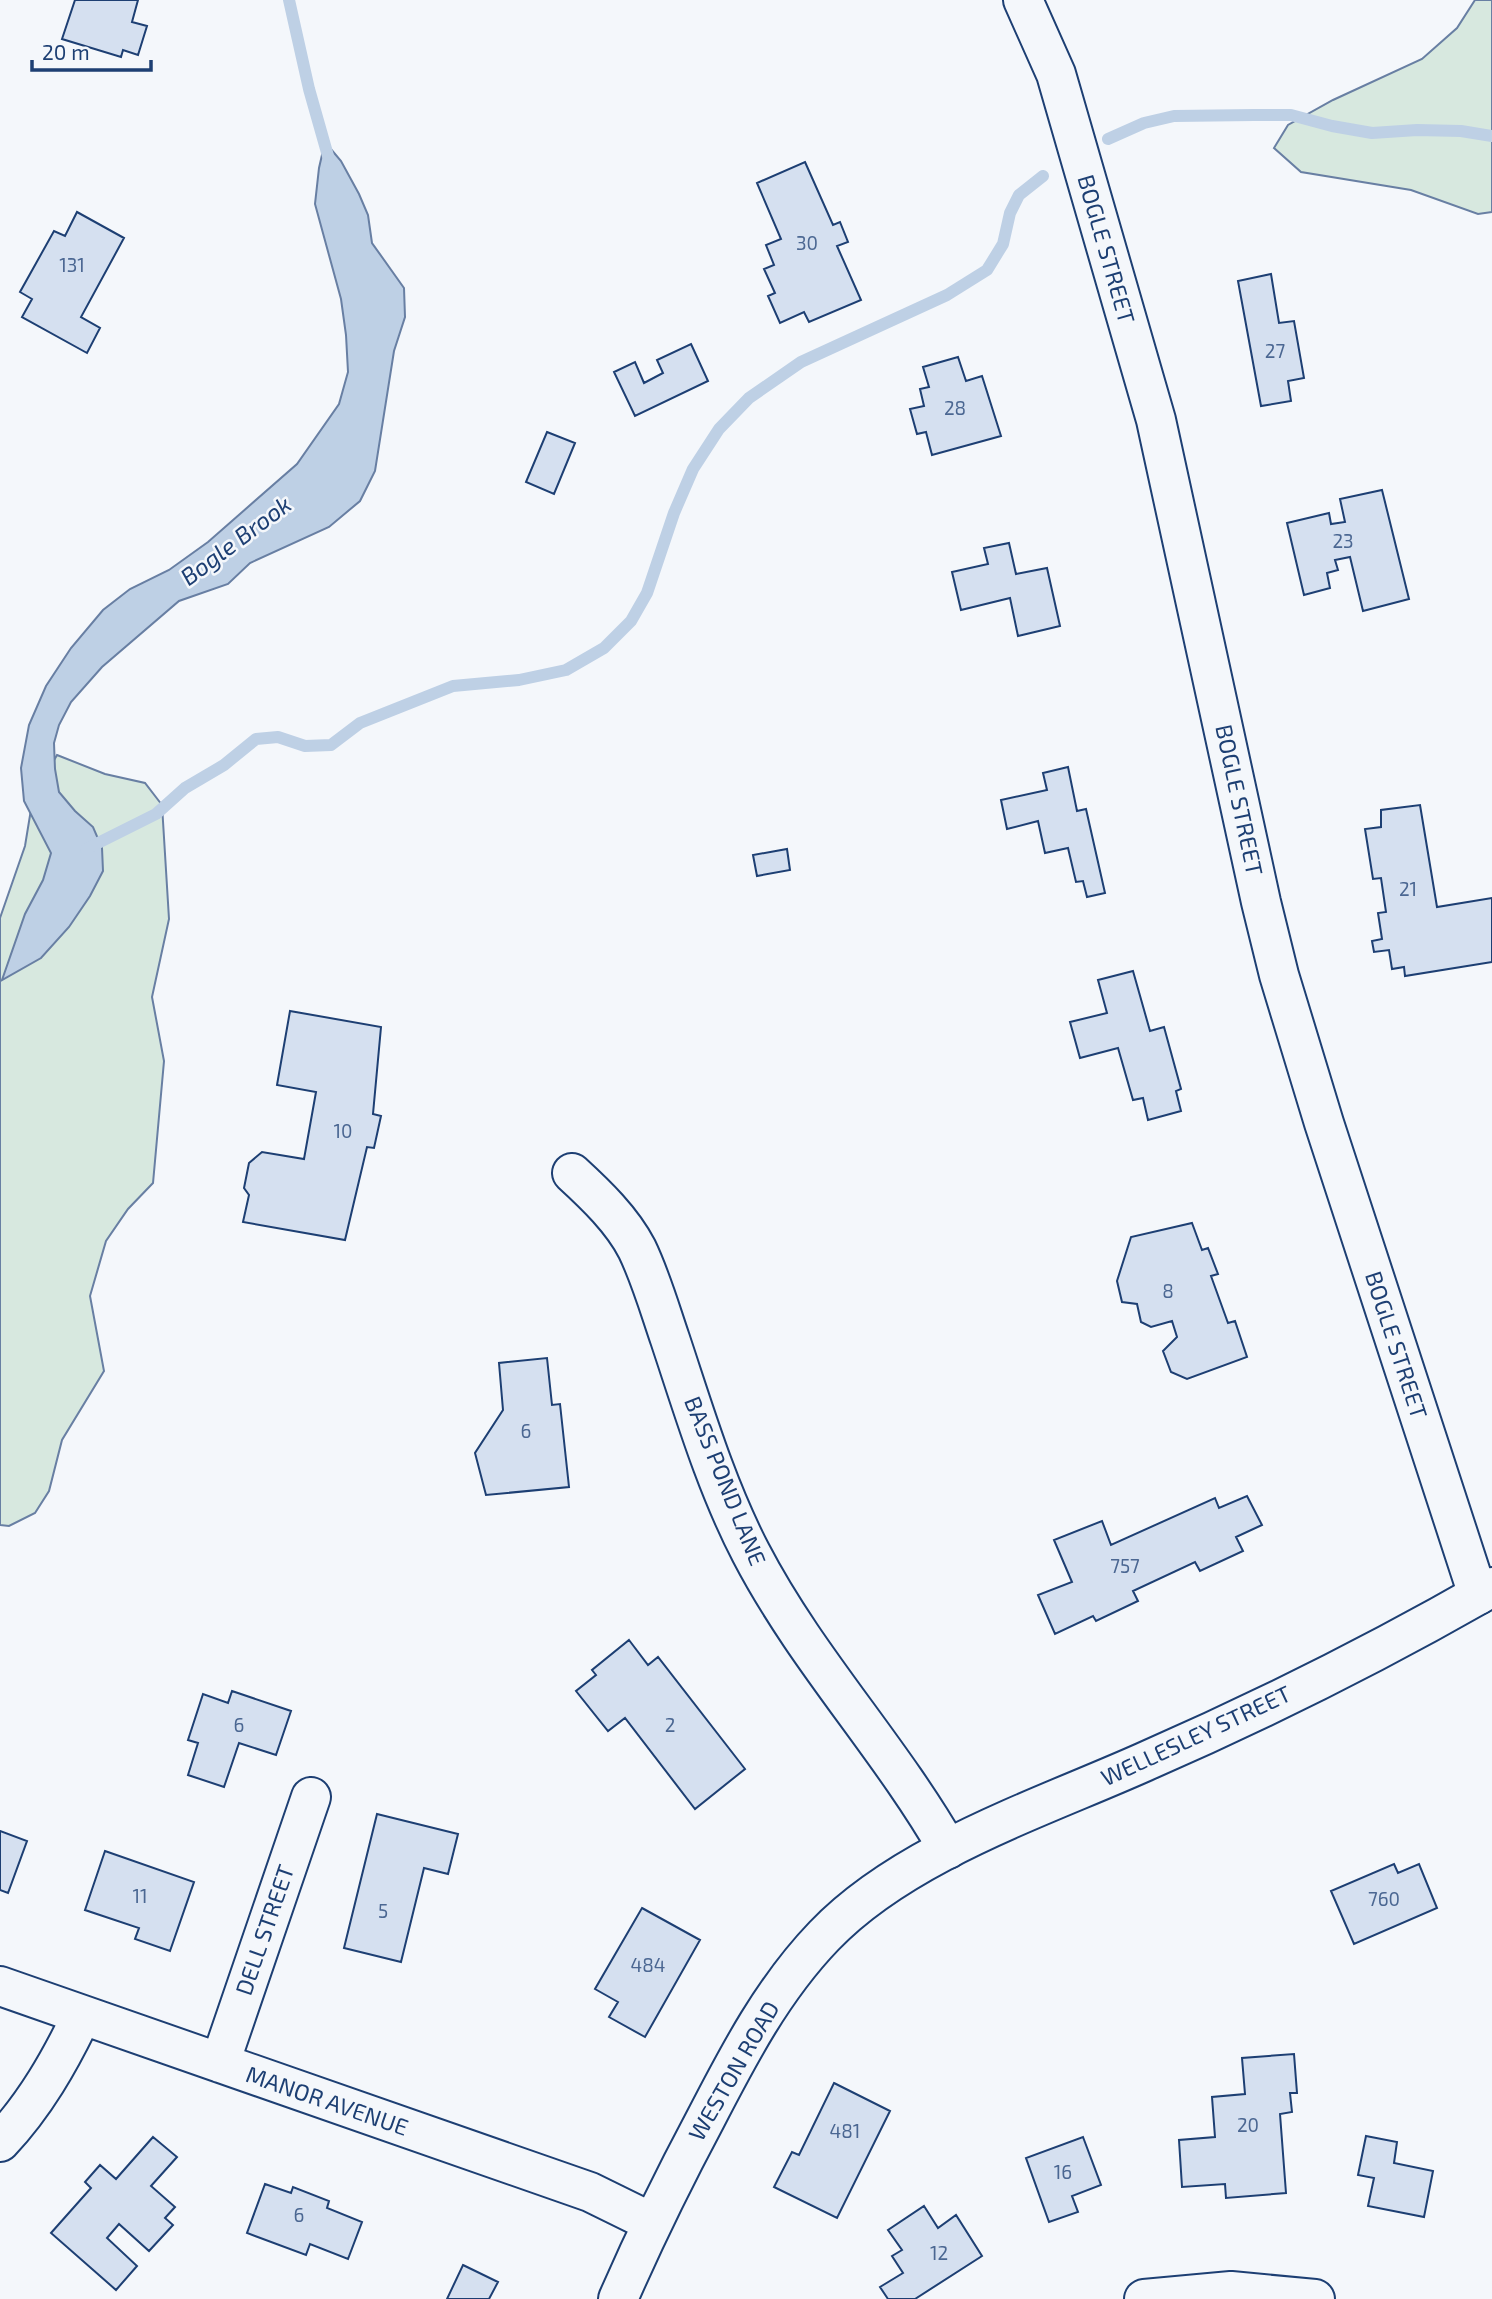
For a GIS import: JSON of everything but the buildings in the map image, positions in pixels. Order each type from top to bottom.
[{"type":"street","name":"BOGLE STREET","points":[[1023,0],[1056,74],[1156,420],[1279,975],[1388,1321],[1485,1591]]},
{"type":"street","name":"BASS POND LANE","points":[[572,1173],[610,1211],[637,1248],[714,1467],[749,1550],[771,1590],[812,1653],[912,1790],[948,1849]]},
{"type":"street","name":"WELLESLEY STREET","points":[[897,1879],[994,1826],[1145,1762],[1244,1716],[1400,1639],[1485,1591]]},
{"type":"street","name":"DELL STREET","points":[[220,2063],[310,1797]]},
{"type":"street","name":"WESTON ROAD","points":[[618,2299],[651,2222],[762,2015],[790,1975],[825,1936],[857,1906],[897,1879]]},
{"type":"street","name":"MANOR AVENUE","points":[[0,1986],[590,2192],[651,2222]]},
{"type":"street","points":[[0,2143],[36,2100],[82,2015]]},
{"type":"street","points":[[1144,2299],[1231,2291],[1315,2299]]},
{"type":"shaded area","points":[[1475,0],[1492,0],[1492,212],[1478,214],[1411,190],[1301,172],[1274,148],[1288,125],[1333,100],[1422,59],[1457,28]]},
{"type":"shaded area","points":[[57,755],[105,774],[145,783],[162,805],[169,919],[152,997],[164,1061],[153,1183],[128,1209],[106,1241],[90,1296],[104,1371],[62,1440],[49,1491],[35,1513],[9,1526],[0,1525],[0,918],[25,846],[33,797]]},
{"type":"water","points":[[325,142],[341,161],[359,194],[368,215],[372,243],[404,288],[405,317],[394,351],[375,471],[360,501],[329,527],[250,563],[228,584],[179,601],[102,667],[71,702],[59,725],[54,743],[59,792],[93,827],[102,848],[103,871],[69,927],[41,958],[2,980],[25,914],[43,880],[51,853],[24,801],[21,768],[29,725],[46,686],[71,648],[103,610],[130,589],[169,570],[208,542],[297,464],[339,404],[348,372],[346,335],[341,299],[315,204]]},
{"type":"waterway","name":"Bogle Brook","points":[[289,0],[309,89],[328,156]]},
{"type":"waterway","points":[[1108,139],[1144,123],[1174,116],[1254,115],[1291,115],[1372,133],[1461,131],[1492,136]]},
{"type":"waterway","points":[[86,849],[156,814],[185,788],[224,765],[256,739],[278,737],[305,746],[331,745],[360,723],[453,686],[519,680],[566,670],[604,648],[631,621],[647,593],[674,513],[693,469],[719,429],[749,398],[801,362],[947,295],[987,270],[1003,244],[1010,213],[1019,195],[1043,176]]}]
